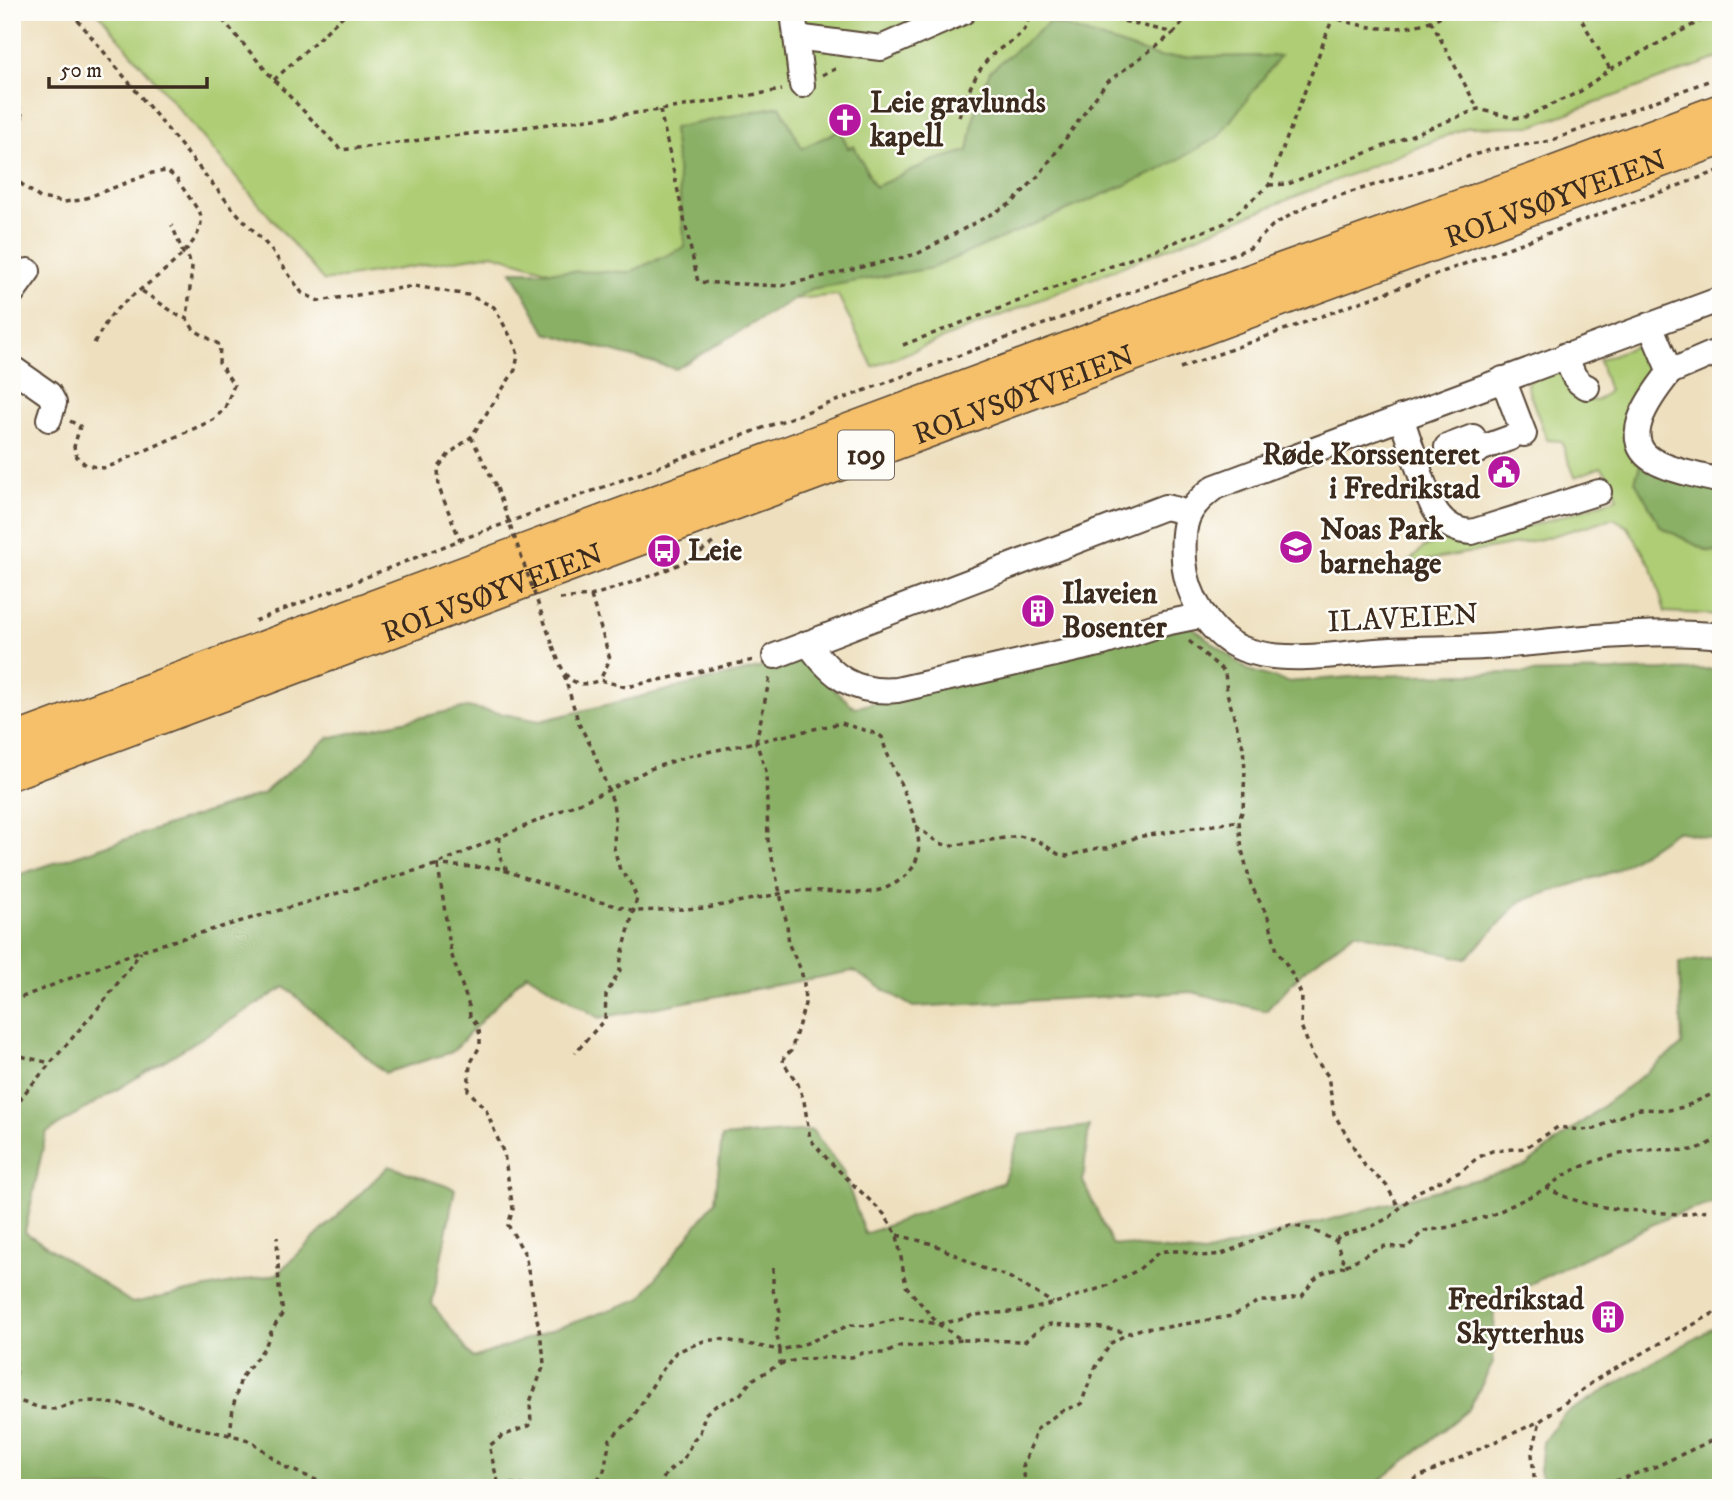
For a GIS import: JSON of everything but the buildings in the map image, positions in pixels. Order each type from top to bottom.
[{"type":"main road","name":"ROLVSØYVEIEN","points":[[12,741],[1239,285],[1721,110]]},
{"type":"main road","name":"ROLVSØYVEIEN","points":[[12,773],[1264,306],[1721,139]]},
{"type":"street","points":[[802,85],[794,24],[881,48],[963,12]]},
{"type":"street","points":[[12,293],[28,271]]},
{"type":"street","points":[[775,656],[1165,507],[1178,510],[1187,516],[1196,501],[1215,487],[1721,299]]},
{"type":"street","points":[[1650,325],[1670,372]]},
{"type":"street","points":[[1721,350],[1670,372],[1657,389],[1636,430],[1640,448],[1658,464],[1721,481]]},
{"type":"street","points":[[1566,355],[1573,376],[1579,384],[1587,387]]},
{"type":"street","points":[[12,368],[49,394],[54,402],[50,416]]},
{"type":"street","points":[[1447,447],[1473,437],[1478,450],[1517,436],[1503,379]]},
{"type":"street","points":[[1401,417],[1431,506],[1448,526],[1459,532],[1472,532],[1599,492]]},
{"type":"street","name":"ILAVEIEN","points":[[1187,516],[1184,562],[1192,590],[1213,628],[1245,650],[1282,656],[1496,646],[1665,631],[1721,636]]},
{"type":"street","points":[[808,643],[818,657],[848,684],[877,692],[897,690],[1102,643],[1204,615]]},
{"type":"path","points":[[71,12],[234,210],[270,248],[302,293],[319,301],[414,286],[468,295],[494,307],[514,343],[518,355],[515,370],[471,438],[449,454],[438,468],[439,488],[460,540]]},
{"type":"path","points":[[216,12],[274,80],[341,150],[660,110],[802,85],[881,48]]},
{"type":"path","points":[[274,80],[347,12]]},
{"type":"path","points":[[958,117],[972,80],[990,56],[1024,30],[1029,18],[1028,12]]},
{"type":"path","points":[[1086,12],[1174,33]]},
{"type":"path","points":[[660,110],[698,282],[781,286],[917,254],[1012,203],[1040,174],[1106,83],[1174,33],[1183,22],[1186,12]]},
{"type":"path","points":[[1321,12],[1379,29],[1402,29],[1431,22],[1450,12]]},
{"type":"path","points":[[1426,12],[1478,108]]},
{"type":"path","points":[[1577,12],[1609,69]]},
{"type":"path","points":[[1269,185],[1288,184],[1478,108],[1514,118],[1525,117],[1581,91],[1609,69],[1717,12]]},
{"type":"path","points":[[903,345],[1225,223],[1269,185],[1334,15]]},
{"type":"path","points":[[255,620],[460,540],[1250,248],[1272,226],[1308,205],[1490,150],[1550,141],[1721,76]]},
{"type":"path","points":[[12,96],[20,105],[24,121],[12,159]]},
{"type":"path","points":[[12,177],[15,182],[40,198],[64,202],[81,200],[152,173],[167,171],[176,178],[202,219],[195,239],[183,253],[142,291],[118,308],[93,345]]},
{"type":"path","points":[[172,225],[183,253],[192,267],[187,319]]},
{"type":"path","points":[[50,416],[80,426],[74,447],[77,457],[86,465],[103,468],[214,420],[225,408],[234,385],[219,363],[220,345],[198,334],[187,319],[142,291]]},
{"type":"path","points":[[471,438],[497,488],[579,724],[609,790],[615,818],[614,848],[621,870],[637,898],[620,970],[606,995],[605,1019],[575,1053]]},
{"type":"path","points":[[591,597],[610,659],[600,680]]},
{"type":"path","points":[[1165,624],[1225,672],[1227,693],[1244,761],[1243,809],[1240,821],[1242,850],[1251,885],[1268,917],[1278,951],[1302,996],[1303,1034],[1313,1056],[1328,1076],[1334,1114],[1365,1166],[1386,1185],[1400,1209]]},
{"type":"path","points":[[564,675],[583,684],[600,680],[626,687],[775,656],[756,742],[766,771],[768,840],[787,924],[789,945],[801,970],[805,1003],[791,1051],[784,1057],[783,1062],[798,1084],[804,1101],[810,1139],[828,1161],[884,1214],[897,1236],[906,1286],[938,1324],[962,1340]]},
{"type":"path","points":[[12,1001],[142,950],[437,865],[609,790],[650,769],[692,755],[829,724],[841,723],[882,737],[886,754],[907,797],[916,826],[918,858],[913,870],[895,884],[869,892],[826,893],[798,890],[707,908],[634,911],[581,897],[498,868],[437,865]]},
{"type":"path","points":[[916,826],[937,842],[948,846],[1019,836],[1037,840],[1067,856],[1108,848],[1137,837],[1240,821]]},
{"type":"path","points":[[500,837],[499,855],[507,871]]},
{"type":"path","points":[[437,865],[451,954],[470,1016],[478,1026],[480,1036],[480,1046],[470,1064],[468,1090],[486,1110],[503,1154],[513,1209],[508,1225],[525,1254],[543,1351],[544,1365],[530,1402],[531,1425],[502,1436],[489,1446],[495,1460],[495,1474],[499,1484]]},
{"type":"path","points":[[12,1119],[23,1095],[105,1000],[142,950]]},
{"type":"path","points":[[12,1054],[50,1063]]},
{"type":"path","points":[[1336,1241],[1339,1236],[1388,1219],[1417,1192],[1462,1171],[1477,1158],[1492,1152],[1525,1148],[1561,1126],[1580,1130],[1595,1129],[1627,1113],[1642,1109],[1669,1110],[1684,1107],[1721,1090]]},
{"type":"path","points":[[1026,1488],[1023,1467],[1037,1429],[1061,1411],[1081,1404],[1094,1370],[1111,1343],[1129,1333],[1232,1315],[1259,1301],[1294,1299],[1302,1296],[1322,1274],[1345,1266],[1376,1249],[1407,1248],[1423,1231],[1450,1227],[1492,1214],[1613,1154],[1657,1149],[1673,1152],[1697,1150],[1721,1136]]},
{"type":"path","points":[[1547,1188],[1577,1202],[1638,1212],[1683,1214],[1696,1210],[1712,1211]]},
{"type":"path","points":[[591,1488],[604,1471],[610,1439],[632,1419],[676,1352],[704,1341],[720,1339],[780,1350],[802,1345],[850,1325],[869,1326],[902,1318],[938,1324],[973,1315],[1023,1311],[1104,1287],[1138,1270],[1158,1253],[1184,1251],[1201,1256],[1222,1254],[1290,1225],[1310,1229],[1336,1241],[1345,1266]]},
{"type":"path","points":[[897,1236],[933,1244],[982,1268],[1007,1276],[1045,1300],[1055,1303]]},
{"type":"path","points":[[230,1435],[233,1407],[241,1378],[265,1347],[283,1313],[277,1237]]},
{"type":"path","points":[[773,1268],[773,1290],[780,1311],[776,1331],[780,1364]]},
{"type":"path","points":[[1395,1488],[1540,1421],[1597,1379],[1721,1308]]},
{"type":"path","points":[[659,1488],[666,1474],[683,1460],[700,1433],[705,1414],[717,1405],[739,1396],[752,1380],[780,1364],[800,1359],[886,1353],[900,1346],[923,1346],[962,1340],[1025,1340],[1050,1324],[1096,1327],[1129,1333]]},
{"type":"path","points":[[12,1351],[17,1362],[17,1378],[12,1393]]},
{"type":"path","points":[[12,1399],[41,1408],[55,1409],[77,1402],[92,1401],[132,1406],[194,1427],[254,1443],[285,1467],[323,1485],[381,1485],[388,1488]]},
{"type":"path","points":[[1535,1488],[1532,1454],[1540,1421]]},
{"type":"path","points":[[1596,1488],[1657,1466],[1721,1436]]},
{"type":"path","points":[[747,1488],[768,1483],[810,1484],[832,1488]]},
{"type":"path","points":[[431,1488],[443,1484],[517,1484],[531,1488]]},
{"type":"green space","points":[[97,12],[1721,12],[1721,57],[1533,126],[1468,127],[873,367],[838,295],[680,310],[493,254],[324,281]]},
{"type":"green space","points":[[1050,22],[1159,57],[1280,56],[1218,137],[1158,171],[932,268],[811,289],[676,369],[546,333],[512,271],[630,272],[685,247],[673,128],[780,106],[802,148],[840,130],[848,148],[854,146],[875,187],[932,161],[968,151],[975,112],[990,71]]},
{"type":"green space","points":[[1643,343],[1654,361],[1654,370],[1634,420],[1707,551],[1721,552],[1721,615],[1665,612],[1652,568],[1628,527],[1613,518],[1538,540],[1407,564],[1424,547],[1445,539],[1468,538],[1541,523],[1617,498],[1612,481],[1601,467],[1575,477],[1561,441],[1547,440],[1527,386],[1528,381],[1563,369],[1564,380],[1576,398],[1597,401],[1609,391],[1599,360]]},
{"type":"green space","points":[[1642,458],[1721,492],[1721,552],[1707,551],[1661,527],[1635,481]]},
{"type":"green space","points":[[1178,616],[1248,670],[1287,682],[1363,676],[1721,669],[1721,840],[1676,831],[1615,871],[1521,901],[1466,959],[1355,932],[1302,972],[1266,1011],[1192,992],[913,1007],[853,971],[599,1018],[526,973],[452,1052],[385,1073],[285,987],[46,1133],[25,1232],[132,1303],[277,1274],[389,1166],[455,1189],[432,1304],[473,1358],[640,1299],[715,1201],[722,1137],[812,1130],[843,1171],[865,1234],[1003,1182],[1020,1135],[1089,1126],[1083,1181],[1112,1244],[1204,1254],[1525,1166],[1682,1045],[1679,963],[1721,957],[1721,1201],[1668,1217],[1495,1301],[1493,1363],[1469,1409],[1371,1488],[12,1488],[12,877],[262,794],[328,738],[467,707],[540,721],[800,658],[855,708]]},
{"type":"green space","points":[[1720,1324],[1721,1488],[1544,1488],[1540,1470],[1543,1442],[1563,1415]]},
{"type":"place","name":"Leie gravlunds kapell","points":[[845,120]]},
{"type":"place","name":"Røde Korssenteret i Fredrikstad","points":[[1504,472]]},
{"type":"place","name":"Noas Park barnehage","points":[[1296,547]]},
{"type":"place","name":"Leie","points":[[664,551]]},
{"type":"place","name":"Ilaveien Bosenter","points":[[1038,611]]},
{"type":"place","name":"Fredrikstad Skytterhus","points":[[1608,1317]]}]
